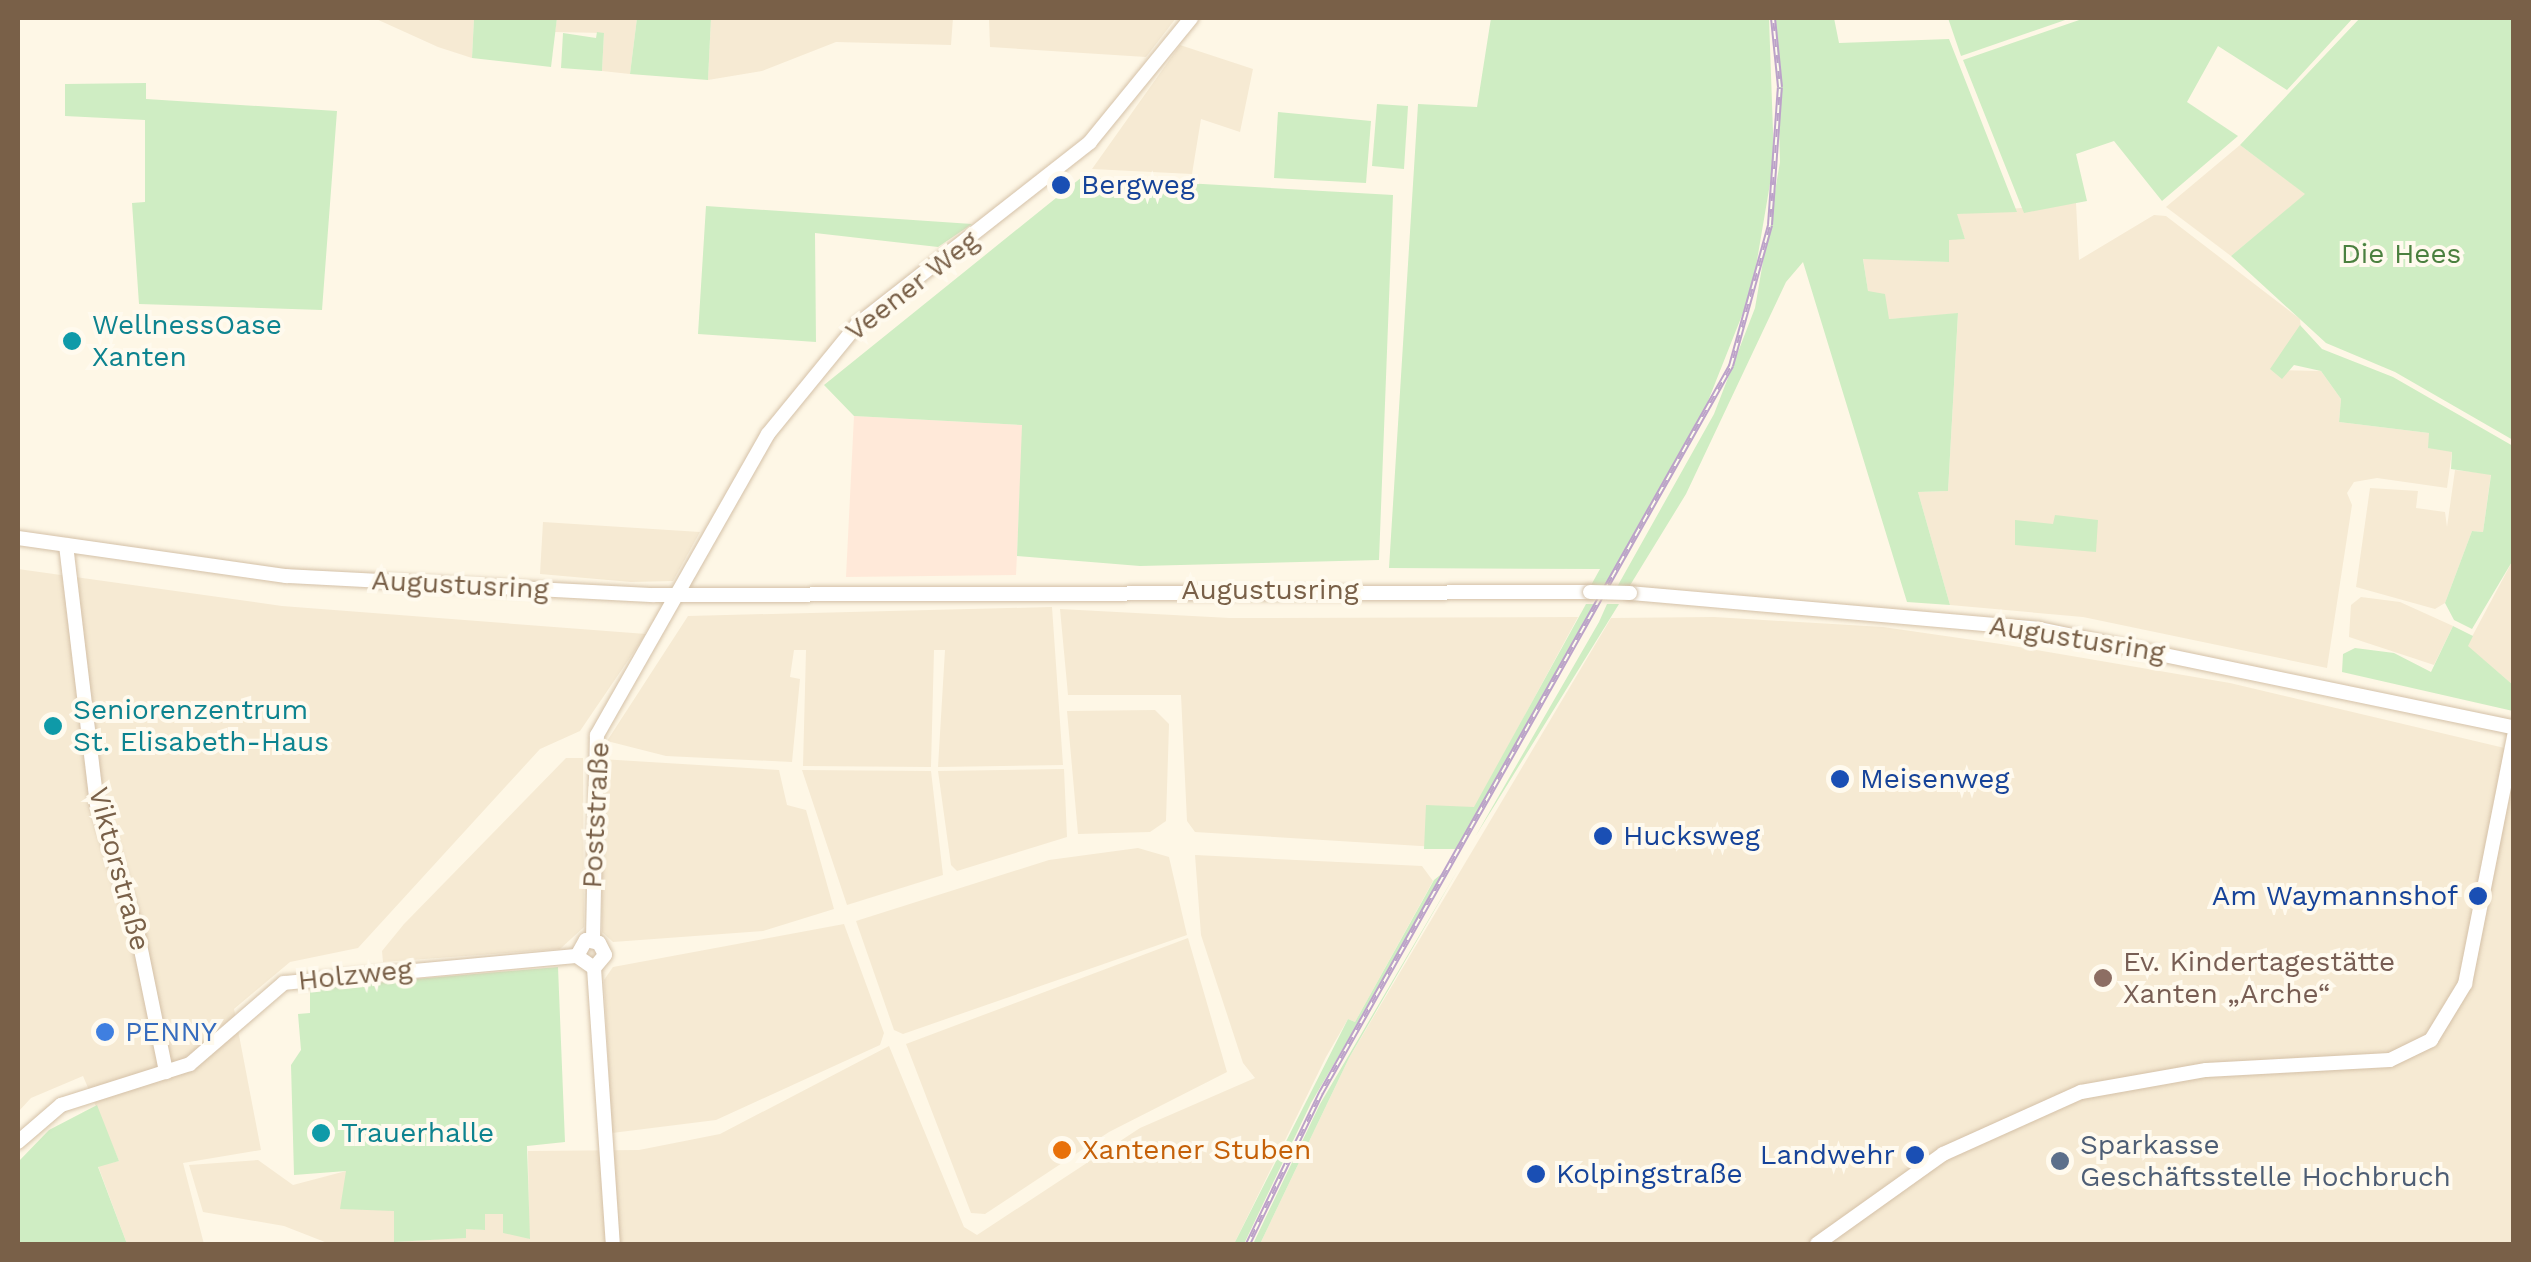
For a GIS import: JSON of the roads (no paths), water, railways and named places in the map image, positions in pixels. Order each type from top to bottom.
[{"type":"main road","name":"Veener Weg","points":[[683,595],[768,434],[826,356],[879,305],[1066,166],[1191,18]]},
{"type":"main road","name":"Augustusring","points":[[18,538],[286,576],[683,595],[1630,593],[2039,629],[2514,727]]},
{"type":"main road","name":"Viktorstraße","points":[[66,545],[98,804],[138,934],[166,1072]]},
{"type":"main road","name":"Poststraße","points":[[612,1244],[594,968],[605,955],[593,940],[594,747],[683,595]]},
{"type":"main road","points":[[1817,1244],[1944,1154],[2081,1092],[2206,1070],[2390,1060],[2431,1040],[2465,984],[2514,736]]},
{"type":"main road","points":[[593,940],[577,956],[594,968]]},
{"type":"main road","name":"Holzweg","points":[[18,1142],[61,1105],[190,1064],[251,1004],[294,980],[577,956]]},
{"type":"railway","points":[[1248,1244],[1321,1093],[1731,366],[1770,225],[1780,87],[1773,18]]},
{"type":"place","name":"Bergweg","points":[[1061,185]]},
{"type":"place","name":"WellnessOase Xanten","points":[[72,341]]},
{"type":"place","name":"Seniorenzentrum St. Elisabeth-Haus","points":[[53,726]]},
{"type":"place","name":"Meisenweg","points":[[1840,779]]},
{"type":"place","name":"Hucksweg","points":[[1603,836]]},
{"type":"place","name":"Am Waymannshof","points":[[2478,896]]},
{"type":"place","name":"Ev. Kindertagestätte Xanten „Arche“","points":[[2103,978]]},
{"type":"place","name":"PENNY","points":[[105,1032]]},
{"type":"place","name":"Trauerhalle","points":[[321,1133]]},
{"type":"place","name":"Xantener Stuben","points":[[1062,1150]]},
{"type":"place","name":"Landwehr","points":[[1915,1155]]},
{"type":"place","name":"Sparkasse Geschäftsstelle Hochbruch","points":[[2060,1161]]},
{"type":"place","name":"Kolpingstraße","points":[[1536,1174]]},
{"type":"park label","name":"Die Hees","points":[[2401,254]]}]
